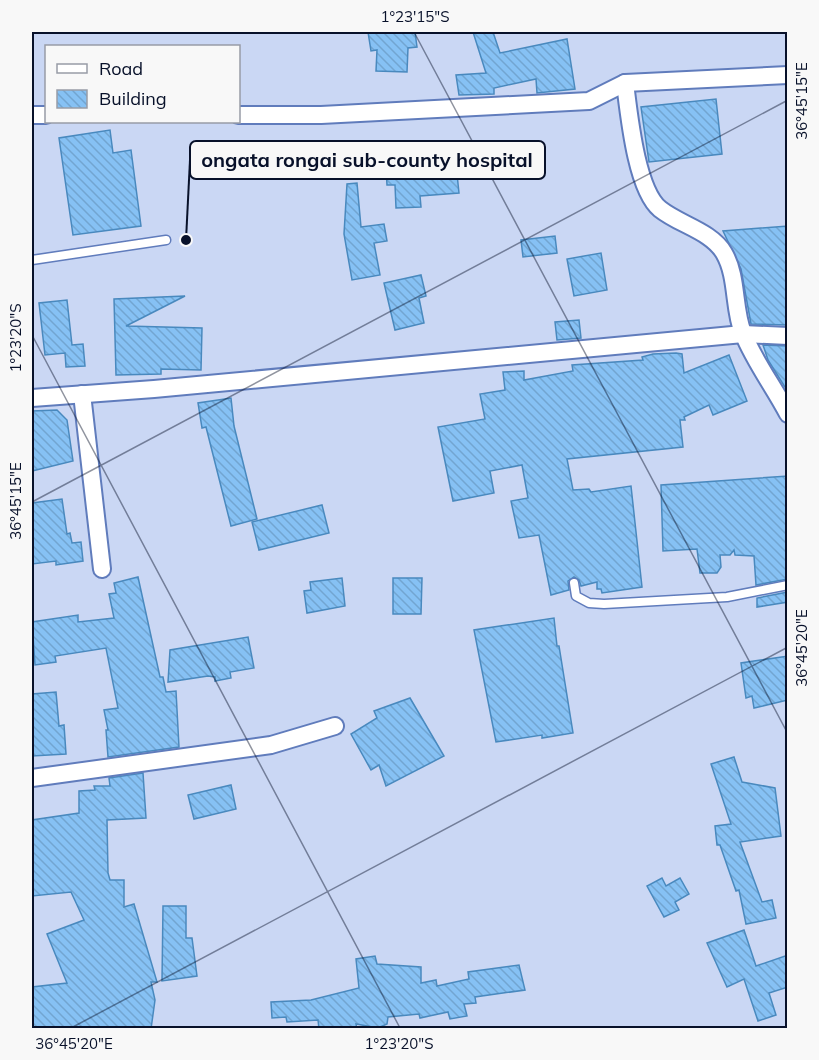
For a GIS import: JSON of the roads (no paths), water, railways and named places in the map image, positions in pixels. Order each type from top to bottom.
[{"type":"street","points":[[240,115],[321,115],[589,101],[625,83],[788,75]]},
{"type":"street","points":[[625,83],[632,141],[648,190],[659,208],[711,239],[723,251],[730,266],[743,334],[788,414]]},
{"type":"street","points":[[32,398],[743,334],[788,336]]},
{"type":"street","points":[[82,394],[102,569]]},
{"type":"street","points":[[32,778],[271,745],[335,726]]},
{"type":"lane","points":[[32,260],[166,240]]},
{"type":"lane","points":[[574,584],[576,596],[589,603],[604,604],[727,597],[788,585]]},
{"type":"place","name":"ongata rongai sub-county hospital","points":[[186,240]]}]
